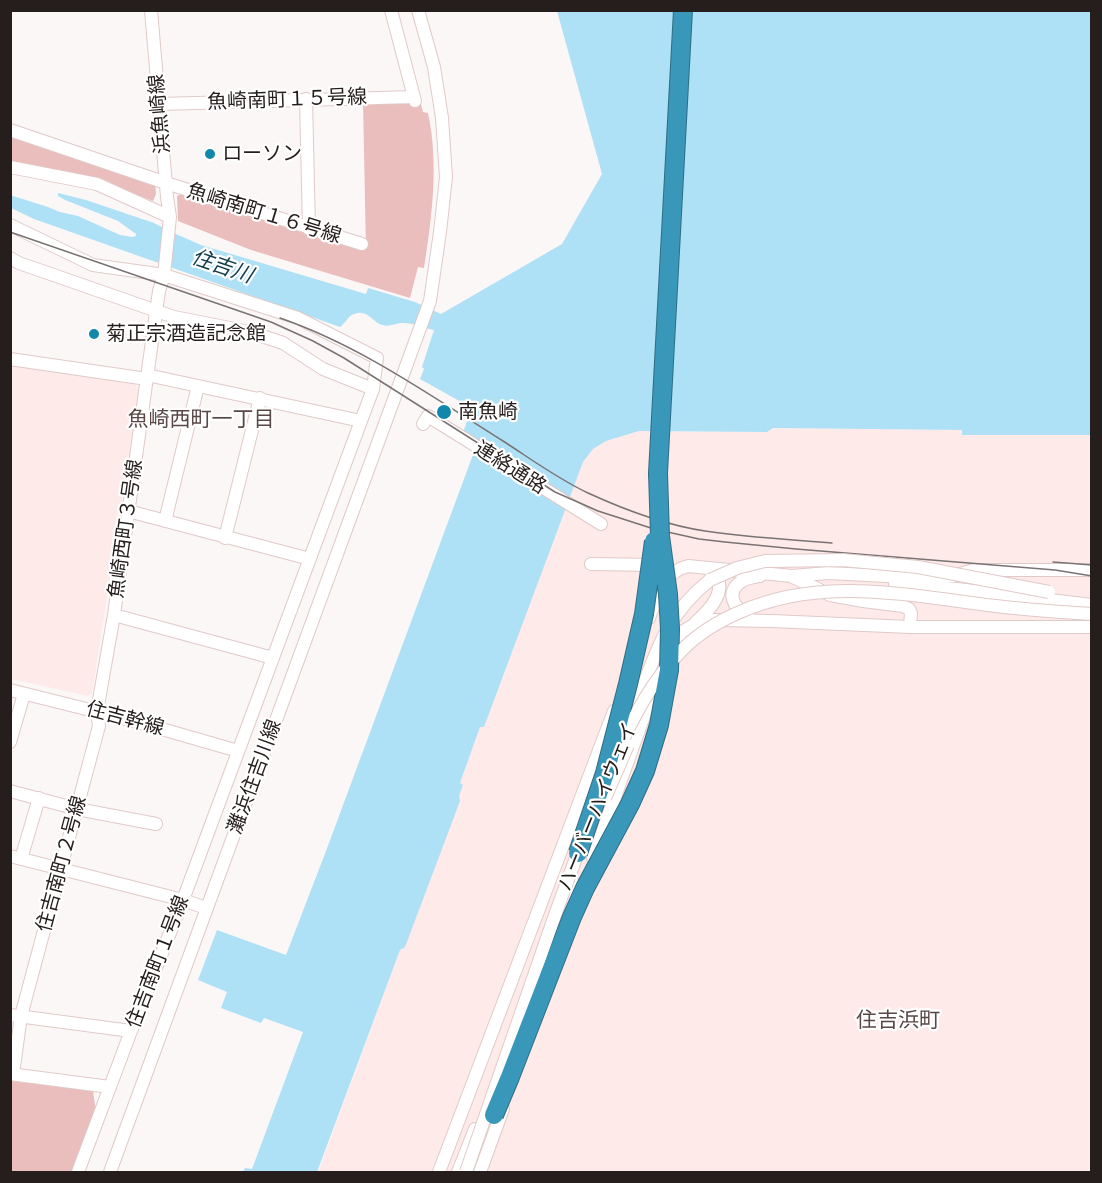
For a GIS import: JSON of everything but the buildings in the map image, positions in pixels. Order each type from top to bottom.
[{"type":"highway","points":[[577,861],[615,738],[636,652],[650,575],[683,10]]},
{"type":"highway","points":[[498,1112],[572,917],[645,771],[658,732],[666,692],[670,649],[670,611],[660,536],[658,473],[683,10]]},
{"type":"street","name":"浜魚崎線","points":[[151,10],[170,217],[164,275]]},
{"type":"street","name":"魚崎南町１５号線","points":[[159,104],[306,99],[414,99],[391,10]]},
{"type":"street","name":"灘浜住吉川線","points":[[110,1173],[430,301],[447,177],[442,118],[434,67],[418,10]]},
{"type":"street","points":[[306,99],[309,229]]},
{"type":"street","name":"魚崎南町１６号線","points":[[10,130],[166,183],[362,244]]},
{"type":"street","points":[[10,167],[97,184],[170,217]]},
{"type":"street","points":[[10,225],[93,265],[164,275]]},
{"type":"street","points":[[10,258],[174,317],[250,332],[283,343],[323,369],[373,389]]},
{"type":"street","name":"魚崎西町３号線","points":[[97,711],[114,615],[159,291],[164,275]]},
{"type":"street","name":"住吉南町１号線","points":[[78,1173],[183,900],[373,389],[377,358],[298,318],[164,275]]},
{"type":"street","points":[[10,359],[198,386],[361,421]]},
{"type":"street","points":[[165,521],[198,386]]},
{"type":"street","points":[[225,538],[260,398]]},
{"type":"street","name":"連絡通路","points":[[423,424],[428,416],[601,524]]},
{"type":"street","points":[[128,512],[310,559]]},
{"type":"street","points":[[458,1173],[649,672],[666,631],[676,614],[698,590],[710,580],[723,574],[765,561],[843,560],[918,567],[1092,598]]},
{"type":"street","points":[[591,564],[688,566],[828,581],[936,587],[1092,605]]},
{"type":"street","points":[[439,1173],[659,591],[669,575],[688,566]]},
{"type":"street","points":[[690,627],[709,612],[718,597],[718,580],[707,568]]},
{"type":"street","points":[[792,576],[828,573],[953,576],[975,570],[1092,570]]},
{"type":"street","points":[[770,574],[740,582],[735,588],[733,603],[745,614],[772,621]]},
{"type":"street","points":[[792,576],[830,595],[906,607],[911,613],[910,627]]},
{"type":"street","name":"ハーバーハイウェイ","points":[[465,1173],[616,753],[646,696],[683,649],[730,616],[765,602],[802,593],[841,591],[902,594],[998,606],[1092,614]]},
{"type":"street","name":"ハーバーハイウェイ","points":[[473,1173],[498,1112],[561,917],[618,766],[642,717],[663,684],[688,654],[716,632],[750,615],[785,604],[823,598],[884,600],[1092,621]]},
{"type":"street","points":[[114,615],[273,658]]},
{"type":"street","points":[[480,1173],[498,1112],[542,1002],[663,660],[667,650],[682,632],[698,623],[716,620],[910,627],[1092,627]]},
{"type":"street","name":"住吉幹線","points":[[10,690],[97,711],[238,751]]},
{"type":"street","points":[[10,742],[24,694]]},
{"type":"street","name":"住吉南町２号線","points":[[12,1074],[16,1016],[61,869],[99,726],[97,711]]},
{"type":"street","points":[[10,791],[77,808],[156,824]]},
{"type":"street","points":[[39,798],[16,858],[183,900],[206,908]]},
{"type":"street","points":[[542,1002],[577,861]]},
{"type":"street","points":[[16,1016],[131,1031]]},
{"type":"street","points":[[12,1074],[110,1087]]},
{"type":"street","points":[[465,1173],[498,1112]]},
{"type":"street","points":[[445,1173],[461,1113]]},
{"type":"shaded area","points":[[420,101],[423,112],[428,113],[434,171],[430,229],[424,268],[418,267],[410,298],[251,250],[178,221],[177,196],[183,193],[366,250],[363,102]]},
{"type":"shaded area","points":[[10,134],[155,181],[156,194],[153,201],[98,180],[11,163]]},
{"type":"shaded area","points":[[11,365],[134,382],[139,390],[92,694],[88,696],[11,679]]},
{"type":"shaded area","points":[[773,428],[962,430],[962,435],[1091,435],[1091,1172],[318,1172],[400,950],[405,947],[480,727],[484,727],[583,461],[593,449],[606,441],[639,431],[767,432]]},
{"type":"shaded area","points":[[11,1081],[93,1091],[96,1112],[72,1172],[11,1172]]},
{"type":"water","name":"住吉川","points":[[557,11],[1091,11],[1091,435],[962,435],[962,430],[773,428],[767,432],[639,431],[606,441],[593,449],[583,462],[484,727],[480,727],[460,783],[463,785],[459,796],[460,801],[405,947],[400,950],[317,1172],[243,1172],[245,1168],[252,1169],[303,1032],[264,1018],[261,1023],[221,1008],[227,992],[198,980],[217,930],[286,955],[474,452],[459,443],[472,408],[420,379],[434,330],[405,323],[382,325],[362,313],[352,315],[340,327],[34,219],[11,208],[10,195],[78,216],[120,235],[136,236],[118,221],[65,200],[58,196],[58,193],[86,200],[154,223],[201,245],[366,294],[368,288],[415,302],[441,314],[562,244],[602,174]]},
{"type":"tram line","points":[[10,232],[271,322],[313,341],[344,358],[555,492],[598,511],[654,529],[725,542],[1055,570],[1092,576]]},
{"type":"tram line","points":[[280,318],[310,329],[367,357],[566,482],[616,505],[660,521],[705,531],[832,543]]},
{"type":"tram line","points":[[1053,562],[1092,565]]},
{"type":"place","name":"ローソン","points":[[210,154]]},
{"type":"place","name":"菊正宗酒造記念館","points":[[94,334]]},
{"type":"place","name":"南魚崎","points":[[444,412]]},
{"type":"district","name":"魚崎西町一丁目","points":[[201,420]]},
{"type":"district","name":"住吉浜町","points":[[898,1021]]}]
